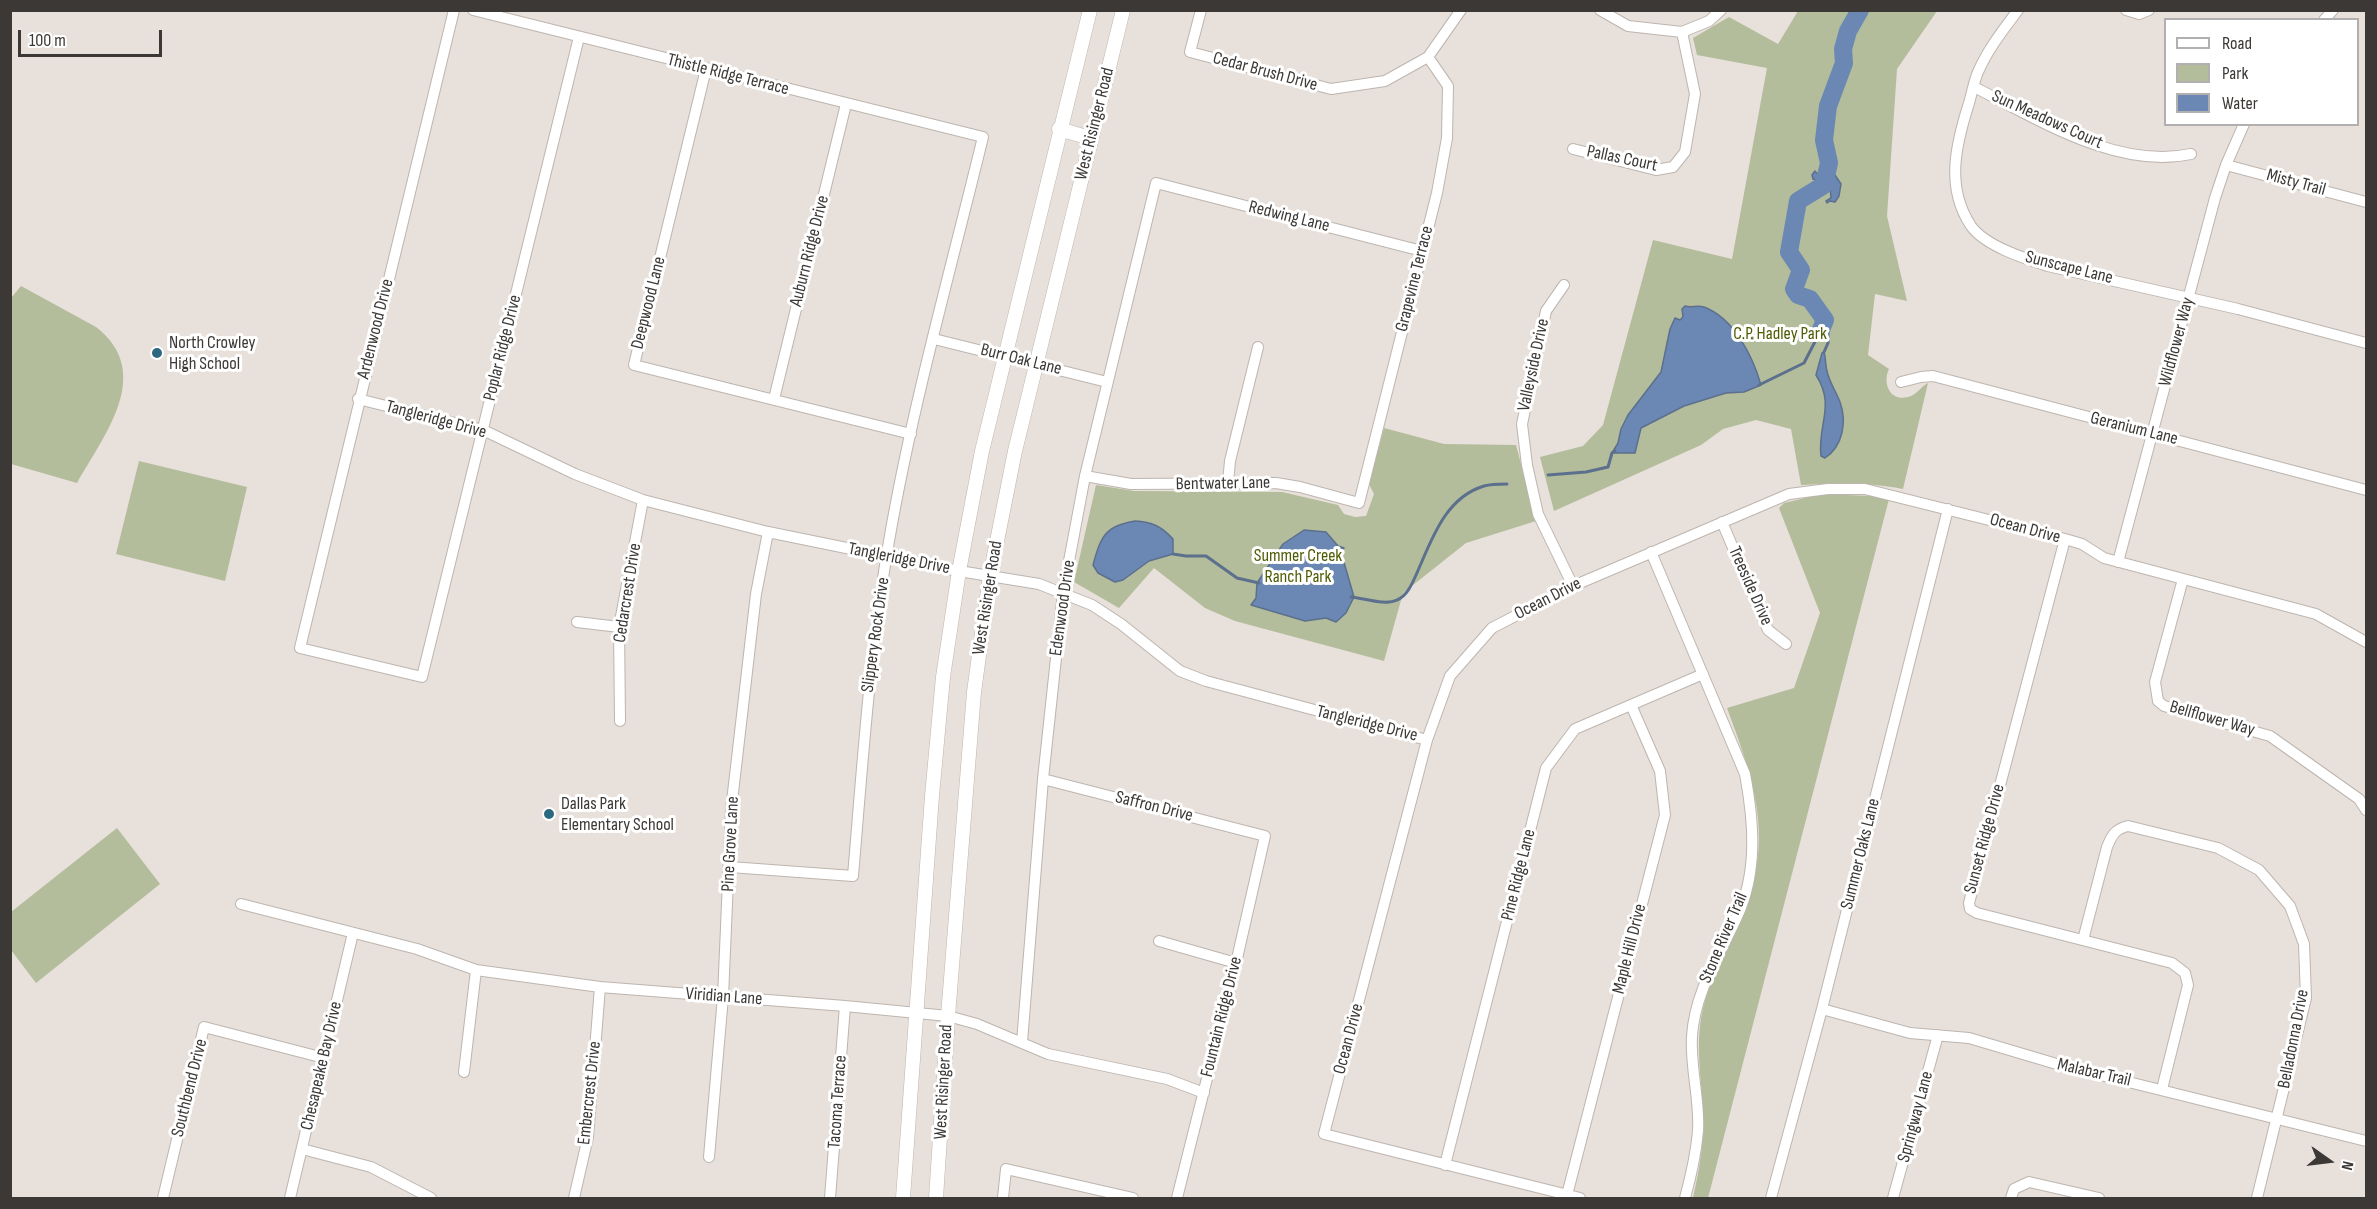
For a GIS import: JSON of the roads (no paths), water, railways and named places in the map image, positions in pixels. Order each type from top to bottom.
[{"type":"main road","name":"West Risinger Road","points":[[903,1198],[943,677],[959,571],[982,451],[1004,356],[1090,10]]},
{"type":"main road","name":"West Risinger Road","points":[[936,1198],[974,692],[990,576],[1015,451],[1090,138],[1124,10]]},
{"type":"main road","points":[[1059,129],[1090,138]]},
{"type":"street","name":"Ardenwood Drive","points":[[300,648],[358,399],[454,10]]},
{"type":"street","name":"Thistle Ridge Terrace","points":[[473,10],[983,137]]},
{"type":"street","name":"Cedar Brush Drive","points":[[1201,10],[1190,52],[1330,88],[1385,81],[1428,57],[1461,10]]},
{"type":"street","points":[[1600,10],[1628,26],[1682,32],[1709,21],[1721,10]]},
{"type":"street","name":"Sunscape Lane","points":[[2018,10],[1997,38],[1977,74],[1961,130],[1954,167],[1954,183],[1972,227],[1984,238],[2023,258],[2048,266],[2188,297],[2367,343]]},
{"type":"street","points":[[2126,10],[2139,14],[2145,14],[2149,10]]},
{"type":"street","name":"Pallas Court","points":[[1573,149],[1656,170],[1673,167],[1685,152],[1695,94],[1682,32]]},
{"type":"street","name":"Poplar Ridge Drive","points":[[300,648],[422,677],[579,37]]},
{"type":"street","name":"Grapevine Terrace","points":[[1359,503],[1437,193],[1447,138],[1448,86],[1428,57]]},
{"type":"street","name":"Deepwood Lane","points":[[706,69],[634,364],[911,434]]},
{"type":"street","name":"Sun Meadows Court","points":[[1974,87],[2052,126],[2106,148],[2171,158],[2191,154]]},
{"type":"street","name":"Auburn Ridge Drive","points":[[774,399],[846,104]]},
{"type":"street","name":"Wildflower Way","points":[[2118,562],[2188,297],[2226,165],[2243,126]]},
{"type":"street","name":"Slippery Rock Drive","points":[[730,867],[853,876],[870,667],[887,557],[911,434],[983,137]]},
{"type":"street","name":"Misty Trail","points":[[2226,165],[2363,201]]},
{"type":"street","name":"Redwing Lane","points":[[1156,183],[1422,251]]},
{"type":"street","name":"Edenwood Drive","points":[[1022,1042],[1043,779],[1063,593],[1085,476],[1156,183]]},
{"type":"street","points":[[2363,201],[2367,189]]},
{"type":"street","name":"Valleyside Drive","points":[[1564,285],[1546,311],[1522,424],[1527,465],[1538,513],[1573,586]]},
{"type":"street","name":"Burr Oak Lane","points":[[934,339],[1107,382]]},
{"type":"street","points":[[1228,483],[1230,461],[1258,347]]},
{"type":"street","name":"Geranium Lane","points":[[1900,382],[1921,376],[1933,376],[2272,463],[2367,490]]},
{"type":"street","name":"Tangleridge Drive","points":[[358,399],[483,430],[575,474],[644,501],[768,532],[959,571],[1039,584],[1092,605],[1180,671],[1216,684],[1427,740]]},
{"type":"street","name":"Bentwater Lane","points":[[1085,476],[1131,484],[1276,483],[1359,503]]},
{"type":"street","name":"Ocean Drive","points":[[1580,1198],[1324,1134],[1427,740],[1450,676],[1492,628],[1573,586],[1789,494],[1828,489],[1865,489],[2065,539],[2082,544],[2104,558],[2316,614],[2367,642]]},
{"type":"street","name":"Cedarcrest Drive","points":[[620,721],[619,627],[644,501]]},
{"type":"street","name":"Summer Oaks Lane","points":[[1770,1198],[1822,1009],[1948,508]]},
{"type":"street","name":"Treeside Drive","points":[[1722,522],[1768,630],[1786,644]]},
{"type":"street","name":"Pine Grove Lane","points":[[709,1157],[723,997],[732,810],[756,594],[768,532]]},
{"type":"street","name":"Sunset Ridge Drive","points":[[2065,539],[1969,903],[1970,909],[1977,913],[2172,963],[2186,973],[2188,985],[2162,1089]]},
{"type":"street","name":"Stone River Trail","points":[[1651,552],[1745,774],[1752,809],[1754,847],[1738,915],[1706,976],[1696,1008],[1692,1036],[1698,1130],[1693,1168],[1685,1198]]},
{"type":"street","name":"Bellflower Way","points":[[2184,579],[2155,682],[2158,701],[2164,706],[2270,736],[2359,799],[2367,810]]},
{"type":"street","points":[[577,622],[619,627]]},
{"type":"street","name":"Pine Ridge Lane","points":[[1445,1165],[1546,768],[1575,729],[1703,674]]},
{"type":"street","name":"Maple Hill Drive","points":[[1567,1195],[1665,815],[1660,771],[1631,705]]},
{"type":"street","name":"Saffron Drive","points":[[1043,779],[1265,836]]},
{"type":"street","name":"Belladonna Drive","points":[[2083,940],[2112,835],[2118,828],[2128,826],[2218,848],[2259,870],[2290,906],[2304,944],[2306,998],[2257,1198]]},
{"type":"street","name":"Fountain Ridge Drive","points":[[1177,1198],[1236,963],[1265,836]]},
{"type":"street","name":"Viridian Lane","points":[[241,904],[417,949],[476,970],[600,987],[948,1016],[1022,1042],[1048,1054],[1167,1080],[1204,1093]]},
{"type":"street","name":"Chesapeake Bay Drive","points":[[290,1198],[353,933]]},
{"type":"street","points":[[1159,941],[1236,963]]},
{"type":"street","points":[[464,1072],[476,970]]},
{"type":"street","name":"Embercrest Drive","points":[[574,1198],[588,1137],[600,987]]},
{"type":"street","name":"Tacoma Terrace","points":[[830,1198],[845,1006]]},
{"type":"street","name":"Malabar Trail","points":[[1822,1009],[1910,1033],[1969,1038],[2060,1065],[2367,1141]]},
{"type":"street","name":"Southbend Drive","points":[[163,1198],[204,1027],[324,1059]]},
{"type":"street","name":"Springway Lane","points":[[1893,1198],[1938,1035]]},
{"type":"street","points":[[302,1149],[372,1167],[431,1198]]},
{"type":"street","points":[[1003,1198],[1006,1169],[1133,1198]]},
{"type":"street","points":[[2012,1194],[2029,1182],[2098,1198]]},
{"type":"water","points":[[1815,171],[1821,178],[1828,171],[1833,172],[1841,184],[1839,196],[1835,202],[1827,203],[1826,201],[1831,198],[1830,187],[1814,195],[1821,186],[1820,182],[1813,179],[1812,175]]},
{"type":"water","points":[[1685,306],[1704,307],[1715,312],[1733,329],[1753,363],[1761,385],[1744,392],[1726,393],[1684,406],[1641,428],[1635,453],[1612,453],[1628,415],[1661,372],[1670,329],[1675,318],[1680,320],[1683,317],[1682,309]]},
{"type":"water","points":[[1824,352],[1828,375],[1840,402],[1843,418],[1840,440],[1825,458],[1821,456],[1820,445],[1825,396],[1816,375]]},
{"type":"water","points":[[1135,521],[1146,522],[1164,531],[1173,539],[1173,554],[1149,561],[1123,580],[1115,582],[1098,573],[1093,565],[1096,555],[1102,540],[1111,529]]},
{"type":"water","points":[[1304,530],[1326,532],[1338,546],[1344,548],[1341,552],[1354,597],[1346,613],[1336,622],[1326,618],[1305,621],[1251,605],[1256,598],[1257,583],[1283,544]]},
{"type":"waterway","points":[[1820,332],[1825,320],[1810,299],[1798,295],[1794,289],[1801,270],[1789,252],[1798,201],[1824,185],[1829,163],[1824,140],[1828,106],[1844,63],[1843,49],[1848,31],[1860,10]]},
{"type":"waterway","points":[[1823,327],[1828,332],[1828,343],[1824,352]]},
{"type":"waterway","points":[[1759,385],[1804,363],[1820,332]]},
{"type":"waterway","points":[[1548,475],[1586,472],[1608,467],[1612,453],[1615,451]]},
{"type":"waterway","points":[[1351,597],[1387,602],[1401,598],[1411,586],[1441,523],[1459,500],[1470,492],[1487,485],[1507,484]]},
{"type":"waterway","points":[[1173,554],[1206,556],[1237,578],[1259,583]]},
{"type":"place","name":"North Crowley High School","points":[[157,353]]},
{"type":"place","name":"Dallas Park Elementary School","points":[[549,814]]},
{"type":"park label","name":"C.P. Hadley Park","points":[[1780,334]]},
{"type":"park label","name":"Summer Creek Ranch Park","points":[[1298,566]]}]
